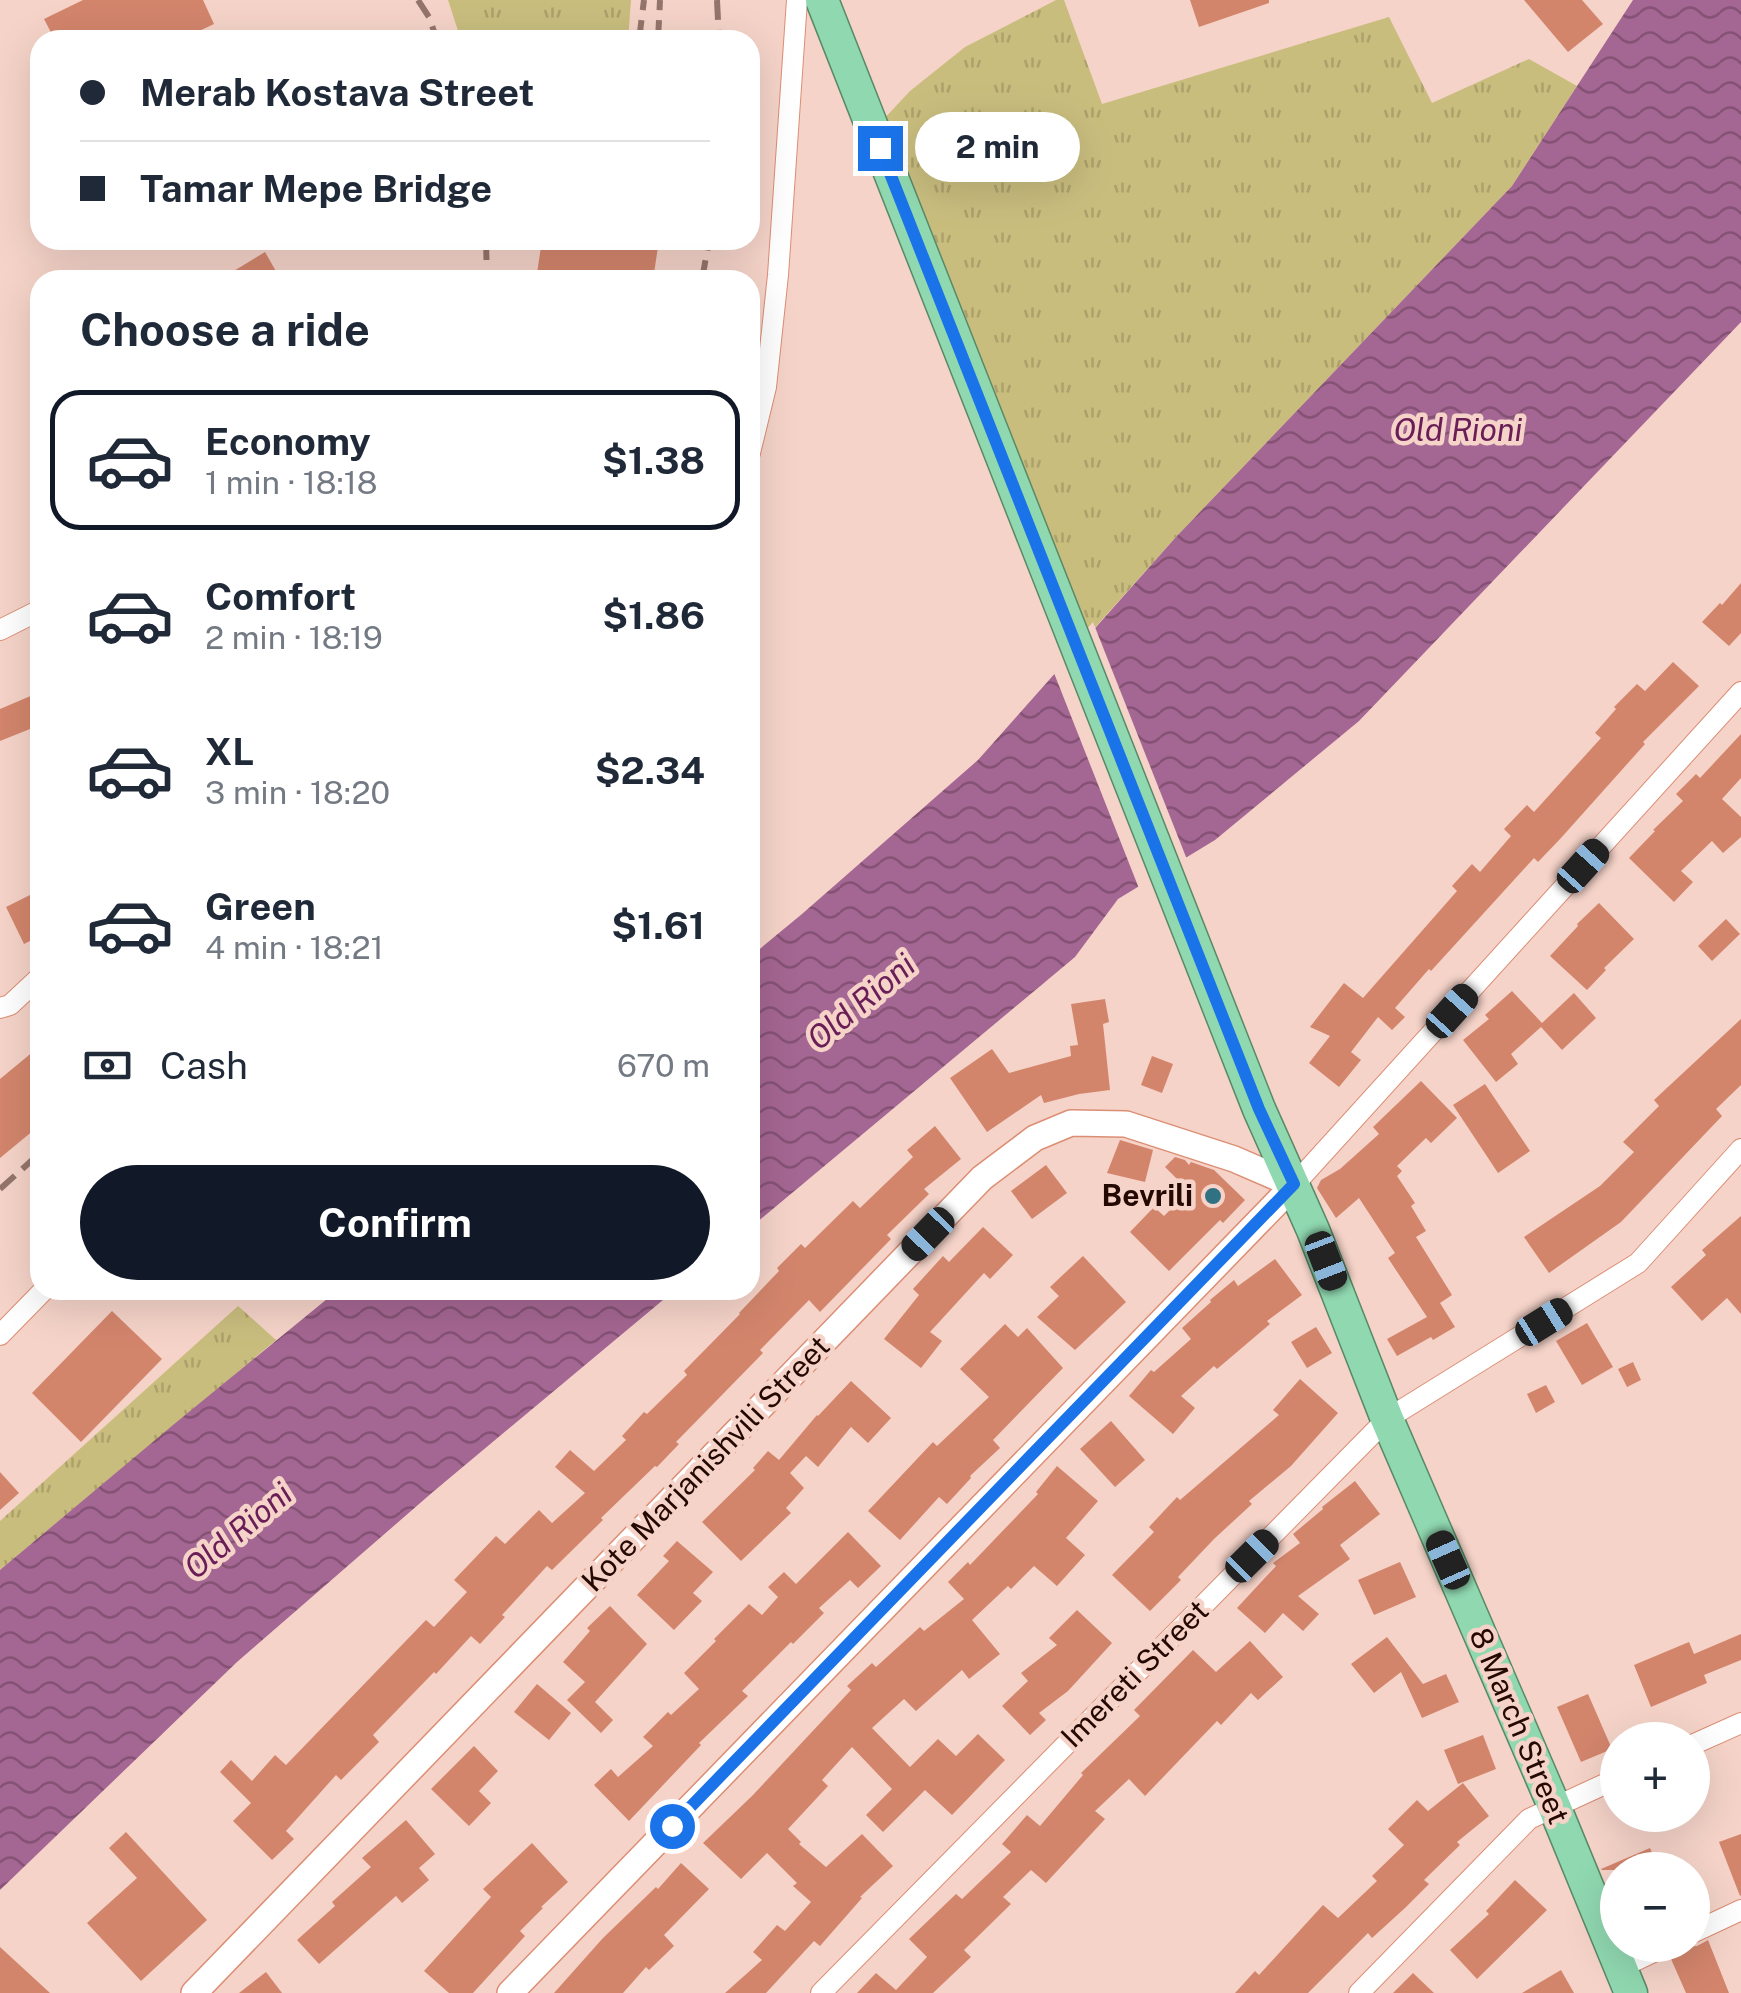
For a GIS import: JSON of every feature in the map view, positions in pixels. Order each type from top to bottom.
[{"type":"highway","name":"8 March Street","points":[[822,0],[1259,1109],[1294,1184],[1388,1419],[1625,1980]]},
{"type":"street","points":[[760,411],[778,275],[796,0]]},
{"type":"street","points":[[0,630],[30,615]]},
{"type":"street","points":[[510,1993],[1294,1184],[1741,692]]},
{"type":"street","points":[[0,1008],[10,1005],[30,986]]},
{"type":"street","points":[[1226,1156],[1252,1135],[1259,1109]]},
{"type":"street","name":"Kote Marjanishvili Street","points":[[194,1993],[982,1178],[1035,1138],[1070,1124],[1126,1124],[1226,1156],[1294,1184]]},
{"type":"street","name":"Imereti Street","points":[[821,1993],[1388,1419],[1638,1264],[1741,1149]]},
{"type":"street","points":[[0,1336],[34,1300]]},
{"type":"street","points":[[1710,1737],[1741,1724]]},
{"type":"street","points":[[1360,1993],[1529,1818],[1600,1786]]},
{"type":"street","points":[[1710,1925],[1741,1910]]},
{"type":"street","points":[[1625,1980],[1647,1962]]},
{"type":"green space","points":[[448,0],[631,0],[629,30],[458,30]]},
{"type":"green space","points":[[1056,0],[1064,0],[1102,104],[1389,17],[1432,103],[1529,59],[1577,86],[1512,186],[1176,537],[1081,643],[882,121],[910,91],[965,47]]},
{"type":"green space","points":[[238,1306],[276,1340],[0,1570],[0,1521]]},
{"type":"water","name":"Old Rioni","points":[[1633,0],[1741,0],[1741,322],[1359,721],[1215,840],[1118,899],[1075,957],[760,1220],[760,949],[978,760],[1176,537],[1512,186]]},
{"type":"water","name":"Old Rioni","points":[[326,1300],[663,1300],[237,1662],[0,1890],[0,1570]]},
{"type":"pier","points":[[1093,622],[1188,862],[1140,891],[1052,668]]},
{"type":"building","points":[[83,0],[203,0],[214,24],[201,30],[50,30],[44,19]]},
{"type":"building","points":[[1190,0],[1269,0],[1269,3],[1199,27]]},
{"type":"building","points":[[1524,0],[1582,0],[1603,24],[1568,52]]},
{"type":"building","points":[[540,250],[658,250],[654,270],[538,270]]},
{"type":"building","points":[[265,252],[275,270],[235,270]]},
{"type":"building","points":[[1741,583],[1741,633],[1729,646],[1702,622]]},
{"type":"building","points":[[1673,662],[1699,686],[1643,742],[1561,838],[1538,862],[1534,858],[1429,969],[1395,1008],[1405,1017],[1392,1030],[1378,1017],[1351,1052],[1361,1060],[1339,1087],[1309,1063],[1330,1036],[1310,1027],[1344,983],[1363,998],[1457,891],[1452,886],[1472,864],[1480,872],[1511,836],[1504,829],[1527,805],[1534,812],[1601,738],[1595,733],[1614,707],[1637,684],[1645,691]]},
{"type":"building","points":[[30,696],[30,729],[0,741],[0,709]]},
{"type":"building","points":[[1741,734],[1741,778],[1722,799],[1741,817],[1741,837],[1723,853],[1712,841],[1681,871],[1693,882],[1674,902],[1629,858],[1683,801],[1676,794],[1696,774],[1700,778]]},
{"type":"building","points":[[30,895],[30,941],[24,944],[6,907]]},
{"type":"building","points":[[1599,903],[1634,939],[1587,990],[1550,956]]},
{"type":"building","points":[[1726,919],[1740,934],[1712,961],[1698,946]]},
{"type":"building","points":[[1512,991],[1542,1023],[1574,993],[1596,1018],[1562,1050],[1541,1027],[1511,1054],[1518,1064],[1496,1082],[1463,1040],[1489,1019],[1485,1015]]},
{"type":"building","points":[[1105,999],[1109,1022],[1103,1024],[1110,1090],[1044,1103],[1041,1095],[987,1132],[950,1078],[992,1049],[1009,1073],[1071,1056],[1070,1046],[1078,1045],[1071,1004]]},
{"type":"building","points":[[1741,1019],[1741,1085],[1716,1109],[1722,1116],[1621,1222],[1549,1273],[1524,1237],[1600,1186],[1634,1152],[1623,1142],[1659,1106],[1654,1100]]},
{"type":"building","points":[[30,1054],[30,1133],[0,1158],[0,1079]]},
{"type":"building","points":[[1152,1056],[1173,1064],[1162,1093],[1141,1085]]},
{"type":"building","points":[[1421,1081],[1457,1118],[1431,1143],[1426,1138],[1397,1166],[1402,1171],[1397,1176],[1415,1203],[1411,1206],[1426,1231],[1416,1237],[1452,1295],[1440,1303],[1455,1327],[1397,1356],[1387,1339],[1427,1317],[1388,1258],[1395,1253],[1359,1198],[1336,1218],[1317,1188],[1321,1180],[1340,1169],[1379,1134],[1373,1127]]},
{"type":"building","points":[[1485,1084],[1530,1151],[1498,1173],[1453,1105]]},
{"type":"building","points":[[935,1126],[961,1159],[924,1189],[929,1194],[887,1235],[891,1239],[820,1312],[809,1300],[676,1442],[679,1444],[552,1570],[547,1566],[480,1644],[471,1636],[434,1672],[373,1735],[379,1742],[341,1780],[336,1775],[286,1831],[294,1839],[272,1860],[233,1821],[251,1803],[220,1772],[231,1760],[252,1781],[275,1755],[286,1765],[426,1620],[434,1627],[467,1592],[454,1580],[496,1536],[505,1544],[539,1510],[552,1523],[585,1493],[555,1467],[570,1450],[594,1471],[626,1440],[622,1436],[644,1412],[647,1414],[687,1375],[684,1371],[751,1300],[760,1300],[760,1291],[779,1271],[777,1268],[801,1244],[805,1248],[853,1201],[860,1208],[913,1157],[907,1150]]},
{"type":"building","points":[[1120,1140],[1153,1150],[1145,1182],[1107,1173]]},
{"type":"building","points":[[1175,1157],[1189,1165],[1191,1162],[1214,1170],[1245,1200],[1169,1271],[1130,1232],[1154,1207],[1164,1216],[1189,1191],[1165,1167]]},
{"type":"building","points":[[1046,1165],[1067,1193],[1032,1219],[1011,1191]]},
{"type":"building","points":[[1741,1216],[1741,1314],[1727,1298],[1702,1321],[1671,1287],[1706,1255],[1702,1250]]},
{"type":"building","points":[[983,1227],[1013,1255],[990,1279],[984,1273],[930,1332],[942,1341],[921,1368],[884,1339],[919,1295],[913,1289],[943,1256],[949,1262]]},
{"type":"building","points":[[1083,1256],[1126,1302],[1075,1350],[1037,1317],[1059,1296],[1050,1287]]},
{"type":"building","points":[[1275,1259],[1302,1295],[1181,1396],[1195,1408],[1173,1434],[1129,1396],[1151,1370],[1154,1372],[1191,1339],[1182,1328],[1210,1300],[1234,1280],[1238,1286]]},
{"type":"building","points":[[112,1311],[162,1359],[81,1442],[32,1393]]},
{"type":"building","points":[[1587,1323],[1613,1367],[1582,1385],[1556,1341]]},
{"type":"building","points":[[1005,1324],[1018,1337],[1027,1328],[1063,1368],[993,1440],[1000,1448],[947,1504],[939,1497],[900,1540],[868,1511],[933,1442],[937,1446],[989,1397],[960,1369]]},
{"type":"building","points":[[1316,1327],[1332,1353],[1307,1368],[1291,1342]]},
{"type":"building","points":[[1633,1362],[1641,1380],[1627,1387],[1618,1369]]},
{"type":"building","points":[[1300,1379],[1338,1413],[1291,1466],[1249,1501],[1252,1504],[1214,1539],[1150,1611],[1112,1575],[1154,1532],[1149,1527],[1177,1497],[1180,1500],[1279,1415],[1273,1410]]},
{"type":"building","points":[[851,1381],[891,1418],[868,1443],[851,1427],[818,1467],[806,1456],[790,1473],[804,1488],[786,1508],[791,1513],[741,1561],[702,1522],[755,1470],[768,1451],[779,1460]]},
{"type":"building","points":[[1546,1385],[1555,1402],[1536,1413],[1527,1394]]},
{"type":"building","points":[[1111,1421],[1145,1460],[1115,1487],[1080,1449]]},
{"type":"building","points":[[1057,1466],[1098,1501],[1066,1538],[1085,1555],[1057,1586],[1034,1566],[1011,1589],[1008,1586],[972,1620],[1000,1654],[969,1679],[962,1670],[916,1711],[904,1699],[872,1728],[910,1767],[938,1739],[956,1756],[978,1734],[1005,1760],[952,1815],[925,1790],[883,1832],[866,1815],[892,1789],[852,1747],[822,1780],[828,1786],[788,1829],[826,1867],[862,1834],[893,1866],[860,1897],[820,1946],[814,1941],[766,1993],[725,1993],[762,1960],[753,1952],[777,1925],[785,1931],[811,1902],[767,1853],[741,1879],[703,1843],[851,1690],[847,1686],[872,1663],[876,1667],[920,1627],[924,1631],[964,1599],[948,1582],[968,1562],[970,1565],[1038,1494]]},
{"type":"building","points":[[0,1472],[19,1493],[0,1510]]},
{"type":"building","points":[[1355,1481],[1380,1514],[1340,1545],[1350,1559],[1298,1596],[1319,1614],[1303,1631],[1283,1613],[1265,1633],[1237,1608],[1276,1566],[1273,1563],[1300,1543],[1293,1534]]},
{"type":"building","points":[[848,1532],[881,1566],[858,1588],[850,1580],[819,1608],[824,1613],[742,1691],[748,1696],[699,1743],[629,1821],[594,1785],[611,1769],[618,1777],[653,1746],[643,1737],[699,1689],[684,1673],[749,1604],[762,1615],[778,1597],[768,1587],[784,1572],[796,1584]]},
{"type":"building","points":[[677,1541],[713,1572],[693,1593],[702,1601],[674,1630],[637,1595],[669,1561],[663,1556]]},
{"type":"building","points":[[1400,1562],[1416,1597],[1374,1615],[1358,1580]]},
{"type":"building","points":[[610,1606],[647,1644],[595,1702],[613,1720],[601,1733],[567,1700],[585,1682],[563,1662],[590,1631],[587,1628]]},
{"type":"building","points":[[1077,1610],[1112,1643],[1068,1691],[1039,1713],[1046,1720],[1030,1735],[1002,1706],[1028,1681],[1021,1673],[1057,1645],[1049,1638]]},
{"type":"building","points":[[1741,1634],[1741,1660],[1704,1675],[1707,1683],[1651,1707],[1634,1665],[1689,1642],[1694,1654]]},
{"type":"building","points":[[1387,1637],[1423,1684],[1446,1674],[1459,1702],[1422,1718],[1401,1672],[1374,1693],[1351,1664]]},
{"type":"building","points":[[1250,1641],[1283,1677],[1258,1700],[1251,1693],[1221,1725],[1217,1721],[1145,1796],[1129,1779],[1095,1811],[1105,1819],[1046,1883],[1031,1870],[1003,1897],[1011,1904],[964,1950],[971,1957],[933,1993],[857,1993],[876,1973],[896,1990],[927,1957],[909,1939],[956,1894],[962,1899],[1011,1852],[1002,1844],[1027,1815],[1040,1826],[1081,1773],[1140,1716],[1134,1710],[1193,1650],[1216,1672]]},
{"type":"building","points":[[537,1684],[571,1713],[549,1740],[514,1712]]},
{"type":"building","points":[[1588,1694],[1600,1722],[1600,1754],[1581,1762],[1557,1707]]},
{"type":"building","points":[[1483,1735],[1496,1769],[1458,1784],[1444,1750]]},
{"type":"building","points":[[474,1746],[498,1771],[479,1791],[491,1803],[469,1826],[431,1789]]},
{"type":"building","points":[[1463,1783],[1489,1816],[1457,1842],[1460,1845],[1424,1880],[1429,1884],[1405,1908],[1372,1938],[1368,1933],[1308,1993],[1235,1993],[1255,1971],[1259,1975],[1323,1905],[1338,1918],[1377,1881],[1372,1876],[1404,1845],[1388,1829],[1417,1800],[1428,1811]]},
{"type":"building","points":[[406,1820],[435,1854],[419,1868],[429,1880],[402,1903],[396,1896],[319,1964],[297,1940],[371,1867],[362,1858]]},
{"type":"building","points":[[126,1832],[207,1920],[141,1981],[87,1923],[137,1878],[109,1848]]},
{"type":"building","points":[[1741,1834],[1741,1895],[1740,1896],[1719,1842]]},
{"type":"building","points":[[532,1843],[568,1882],[520,1931],[525,1936],[473,1993],[449,1993],[424,1971],[491,1897],[483,1889]]},
{"type":"building","points":[[681,1863],[709,1889],[664,1935],[674,1946],[649,1970],[646,1967],[623,1993],[554,1993],[603,1938]]},
{"type":"building","points":[[1515,1880],[1547,1910],[1477,1979],[1450,1950],[1489,1914],[1486,1911]]},
{"type":"building","points":[[1710,1945],[1729,1993],[1686,1993],[1672,1962],[1710,1962]]},
{"type":"building","points":[[0,1947],[50,1993],[0,1993]]},
{"type":"building","points":[[1561,1970],[1574,1993],[1522,1993]]},
{"type":"building","points":[[266,1972],[282,1993],[239,1993]]},
{"type":"building","points":[[1413,1973],[1434,1993],[1393,1993]]},
{"type":"railway","points":[[418,0],[434,30]]},
{"type":"railway","points":[[640,30],[644,0]]},
{"type":"railway","points":[[658,30],[660,0]]},
{"type":"railway","points":[[717,0],[718,30]]},
{"type":"railway","points":[[486,250],[487,270]]},
{"type":"railway","points":[[704,270],[707,250]]},
{"type":"railway","points":[[0,1189],[30,1162]]},
{"type":"place","name":"Bevrili","points":[[1213,1196]]},
{"type":"route","points":[[672,1826],[1294,1184],[1259,1109],[880,148]]}]
